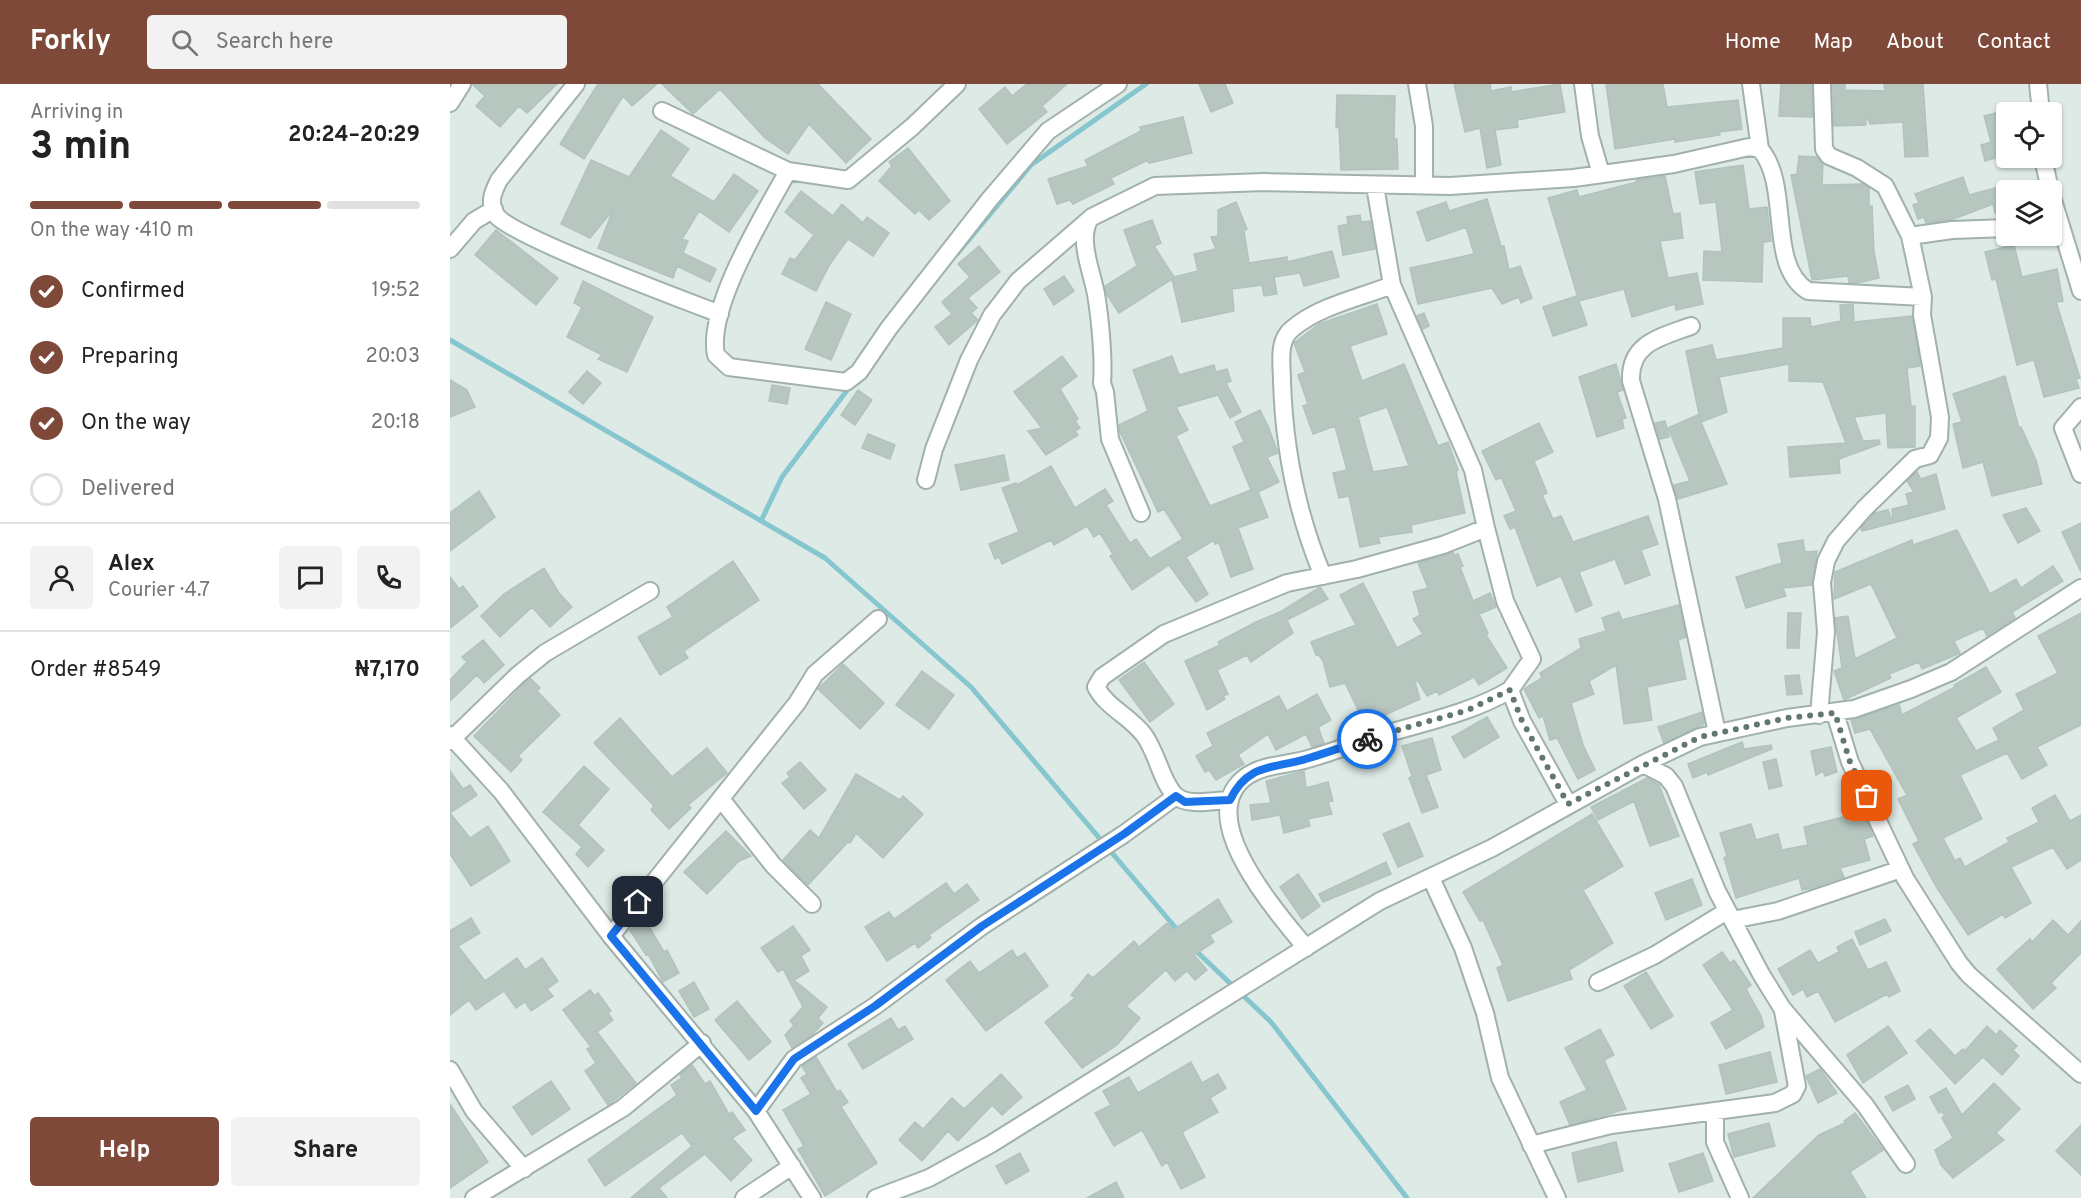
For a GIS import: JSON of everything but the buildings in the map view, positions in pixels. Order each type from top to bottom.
[{"type":"street","points":[[450,103],[462,84]]},
{"type":"street","points":[[576,84],[499,180],[492,194],[495,214],[509,227],[720,314]]},
{"type":"street","points":[[662,111],[788,171],[848,180],[912,127],[957,84]]},
{"type":"street","points":[[788,171],[748,242],[720,314],[714,351],[724,365],[846,382],[859,372],[889,327],[988,200],[1048,131],[1118,84]]},
{"type":"street","points":[[1417,84],[1424,126],[1424,184]]},
{"type":"street","points":[[1582,84],[1590,135],[1601,174]]},
{"type":"street","points":[[1751,84],[1760,149],[1775,176],[1779,220],[1789,269],[1799,286],[1808,291],[1923,297]]},
{"type":"street","points":[[1822,84],[1824,149],[1829,156],[1857,168],[1885,186],[1910,236],[1923,297],[1922,315],[1940,417],[1939,438],[1930,455],[1915,459],[1864,509],[1836,541],[1826,561],[1822,583],[1826,632],[1827,714],[1901,869],[1969,975],[2081,1074]]},
{"type":"street","points":[[2038,84],[2040,102]]},
{"type":"street","points":[[926,480],[934,449],[969,360],[992,315],[1018,281],[1089,220],[1144,191],[1166,185],[1273,182],[1450,186],[1601,174],[1674,164],[1737,149],[1760,149]]},
{"type":"street","points":[[1306,948],[1261,891],[1242,859],[1229,827],[1230,800],[1237,784],[1260,769],[1306,759],[1468,710],[1510,690],[1532,659],[1505,601],[1473,470],[1392,285],[1375,186]]},
{"type":"street","points":[[450,249],[474,221],[494,209]]},
{"type":"street","points":[[1089,220],[1085,233],[1096,296],[1102,383],[1106,392],[1110,439],[1141,513]]},
{"type":"street","points":[[1910,236],[1952,230],[1996,228]]},
{"type":"street","points":[[2062,243],[2081,291]]},
{"type":"street","points":[[1323,576],[1311,548],[1288,452],[1282,348],[1291,330],[1322,311],[1392,285]]},
{"type":"street","points":[[1690,326],[1654,340],[1641,348],[1630,367],[1630,374],[1667,499],[1717,733]]},
{"type":"street","points":[[2081,407],[2063,428],[2081,474]]},
{"type":"street","points":[[1230,800],[1185,802],[1176,796],[1168,786],[1154,749],[1145,736],[1133,722],[1102,698],[1096,687],[1102,677],[1164,634],[1287,583],[1357,569],[1432,548],[1486,528]]},
{"type":"street","points":[[876,1198],[954,1166],[1380,900],[1492,848],[1643,764],[1700,737],[1787,718],[1827,714],[1885,699],[1951,672],[2081,588]]},
{"type":"street","points":[[650,591],[545,653],[451,738],[501,791],[611,936],[702,1043],[756,1111],[812,1198]]},
{"type":"street","points":[[611,936],[796,704],[814,674],[878,619]]},
{"type":"street","points":[[1510,690],[1522,721],[1568,804]]},
{"type":"street","points":[[1643,764],[1666,776],[1674,786],[1730,915],[1782,1008],[1864,1105],[1906,1164]]},
{"type":"street","points":[[756,1111],[794,1059],[875,1006],[982,926],[1124,834],[1176,796]]},
{"type":"street","points":[[721,799],[773,865],[812,904]]},
{"type":"street","points":[[1598,982],[1730,915],[1778,911],[1901,869]]},
{"type":"street","points":[[1431,878],[1463,948],[1485,1013],[1500,1078],[1557,1198]]},
{"type":"street","points":[[1531,1145],[1611,1125],[1775,1103],[1792,1094],[1797,1086],[1796,1075],[1782,1008]]},
{"type":"street","points":[[474,1198],[623,1108],[702,1043]]},
{"type":"street","points":[[450,1070],[474,1111],[524,1168]]},
{"type":"street","points":[[1715,1112],[1715,1142],[1740,1198]]},
{"type":"street","points":[[744,1198],[792,1167]]},
{"type":"waterway","points":[[957,254],[1031,165],[1146,84]]},
{"type":"waterway","points":[[450,340],[825,558],[971,687],[1180,933]]},
{"type":"waterway","points":[[761,521],[782,477],[851,385]]},
{"type":"waterway","points":[[1194,949],[1271,1022],[1407,1198]]},
{"type":"way so far","points":[[1367,739],[1468,710],[1510,690],[1522,721],[1568,804],[1700,737],[1787,718],[1835,713],[1850,762],[1867,796]]},
{"type":"route","points":[[638,902],[611,936],[702,1043],[756,1111],[794,1059],[875,1006],[982,926],[1124,834],[1176,796],[1185,802],[1230,800],[1237,784],[1260,769],[1306,759],[1367,739]]}]
